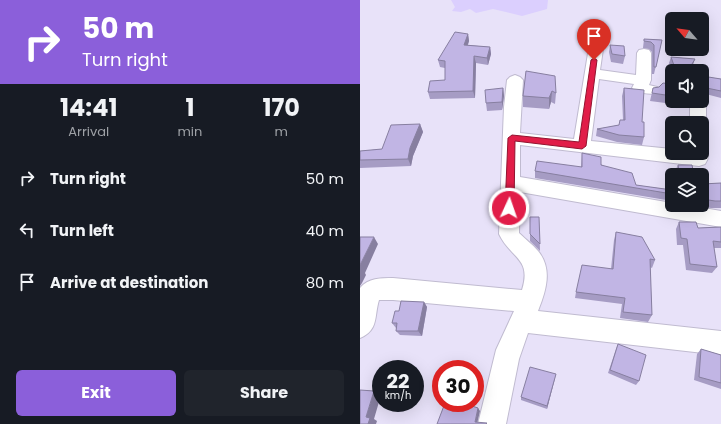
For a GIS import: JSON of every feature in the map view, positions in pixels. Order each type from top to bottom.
[{"type":"street","points":[[582,146],[598,35]]},
{"type":"street","points":[[592,74],[645,87],[644,53]]},
{"type":"street","points":[[492,424],[509,350],[536,282],[535,264],[512,240],[509,234],[512,107],[515,80]]},
{"type":"street","points":[[512,138],[665,155]]},
{"type":"street","points":[[510,183],[721,219]]},
{"type":"street","points":[[360,326],[362,324],[368,296],[376,289],[393,289],[721,343]]},
{"type":"shaded area","points":[[451,0],[548,0],[547,9],[522,16],[493,9],[476,13],[470,9],[461,12],[452,11],[455,7]]},
{"type":"building","points":[[455,32],[468,34],[464,45],[490,47],[487,58],[474,56],[473,91],[428,92],[430,81],[445,80],[445,61],[438,60]]},
{"type":"building","points":[[644,39],[662,40],[656,67],[654,67],[654,45],[651,42],[644,41]]},
{"type":"building","points":[[610,45],[624,46],[625,56],[612,54]]},
{"type":"building","points":[[671,57],[695,59],[692,64],[674,64]]},
{"type":"building","points":[[526,71],[555,76],[556,93],[552,91],[549,98],[523,96]]},
{"type":"building","points":[[709,77],[721,79],[721,91],[709,88]]},
{"type":"building","points":[[663,83],[665,83],[665,95],[652,93],[653,88],[659,87]]},
{"type":"building","points":[[503,88],[502,102],[486,103],[485,90]]},
{"type":"building","points":[[624,88],[644,90],[642,122],[644,122],[644,137],[619,135],[597,129],[619,125],[620,120],[625,120]]},
{"type":"building","points":[[420,124],[410,148],[408,159],[360,160],[360,151],[382,149],[391,125]]},
{"type":"building","points":[[582,153],[601,157],[601,165],[632,173],[636,185],[665,189],[665,193],[535,171],[537,161],[582,167]]},
{"type":"building","points":[[678,165],[692,165],[693,168],[679,168]]},
{"type":"building","points":[[721,183],[721,201],[709,200],[709,184]]},
{"type":"building","points":[[530,217],[539,217],[540,244],[530,234]]},
{"type":"building","points":[[679,222],[696,222],[698,228],[721,227],[721,242],[713,241],[717,267],[690,264],[687,239],[681,238]]},
{"type":"building","points":[[616,232],[642,237],[655,260],[650,259],[652,315],[623,312],[625,298],[576,292],[582,265],[613,269]]},
{"type":"building","points":[[360,237],[374,237],[360,265]]},
{"type":"building","points":[[401,301],[424,302],[418,331],[396,331],[397,323],[392,323],[395,311],[399,311]]},
{"type":"building","points":[[618,344],[646,355],[639,381],[610,370]]},
{"type":"building","points":[[701,349],[721,355],[721,383],[699,377]]},
{"type":"building","points":[[530,367],[556,374],[547,406],[521,397]]},
{"type":"building","points":[[360,390],[372,391],[372,398],[366,417],[370,418],[368,424],[360,424]]},
{"type":"building","points":[[442,412],[477,412],[475,422],[487,423],[486,424],[437,424]]},
{"type":"route","points":[[509,208],[512,138],[582,146],[594,60]]}]
